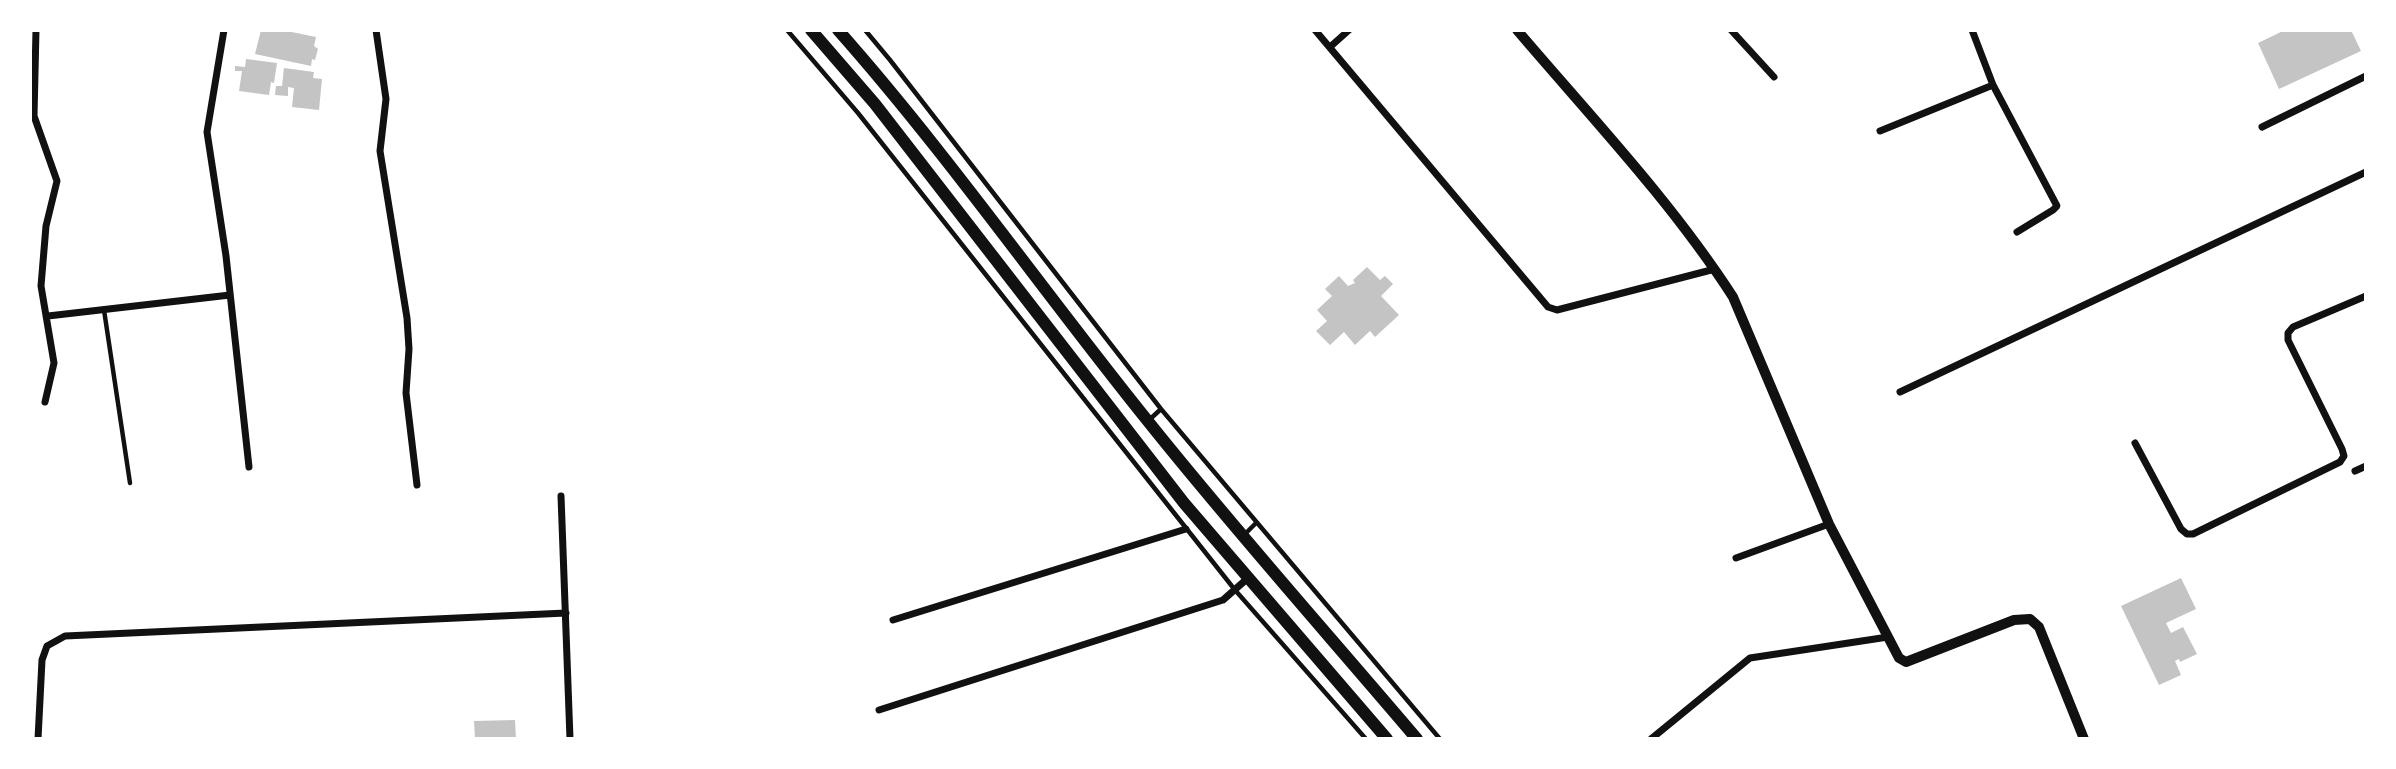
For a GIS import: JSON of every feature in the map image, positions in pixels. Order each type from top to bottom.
[{"type":"main road","points":[[811,30],[875,104],[1177,493],[1387,739]]},
{"type":"main road","points":[[838,30],[1148,422],[1417,739]]},
{"type":"street","points":[[36,30],[34,116],[57,181],[46,226],[41,286],[54,363],[46,402]]},
{"type":"street","points":[[224,30],[207,132],[230,295],[248,467]]},
{"type":"street","points":[[376,30],[386,99],[380,151],[407,318],[409,349],[406,393],[417,485]]},
{"type":"street","points":[[1315,30],[1548,307],[1557,310],[1715,269]]},
{"type":"street","points":[[1330,47],[1349,30]]},
{"type":"street","points":[[1517,30],[1667,208],[1715,269],[1733,297],[1829,524],[1899,658],[1906,662],[2014,620],[2030,619],[2039,627],[2084,739]]},
{"type":"street","points":[[1731,30],[1774,77]]},
{"type":"street","points":[[1972,30],[1993,85],[2057,206],[2017,232]]},
{"type":"street","points":[[2262,127],[2366,76]]},
{"type":"street","points":[[1880,131],[1993,85]]},
{"type":"street","points":[[1900,393],[2366,172]]},
{"type":"street","points":[[48,316],[230,295]]},
{"type":"street","points":[[2135,443],[2181,529],[2187,534],[2193,534],[2340,462],[2344,457],[2342,449],[2288,340],[2288,333],[2293,327],[2366,296]]},
{"type":"street","points":[[2355,471],[2366,466]]},
{"type":"street","points":[[561,496],[570,739]]},
{"type":"street","points":[[1736,558],[1829,524]]},
{"type":"street","points":[[893,620],[1186,529]]},
{"type":"street","points":[[879,709],[1223,600],[1248,578]]},
{"type":"street","points":[[38,739],[42,660],[47,646],[65,636],[566,613]]},
{"type":"street","points":[[1651,739],[1750,658],[1888,637]]},
{"type":"lane","points":[[787,30],[858,113],[1235,590],[1366,739]]},
{"type":"lane","points":[[865,30],[1161,409],[1440,739]]},
{"type":"lane","points":[[104,309],[130,483]]},
{"type":"lane","points":[[1148,422],[1161,409]]},
{"type":"lane","points":[[1242,536],[1256,523]]},
{"type":"building","points":[[261,30],[282,30],[316,37],[314,46],[318,49],[315,60],[312,59],[311,66],[255,54]]},
{"type":"building","points":[[2285,30],[2351,30],[2361,51],[2279,89],[2258,43]]},
{"type":"building","points":[[246,59],[277,63],[269,95],[239,91],[242,71],[235,71],[235,66],[245,67]]},
{"type":"building","points":[[284,68],[314,72],[313,78],[322,79],[319,110],[292,107],[294,88],[288,87],[288,96],[275,95],[276,86],[282,86]]},
{"type":"building","points":[[1367,267],[1380,280],[1385,276],[1393,284],[1381,296],[1399,315],[1375,337],[1370,331],[1355,345],[1344,332],[1330,345],[1316,331],[1327,321],[1317,310],[1332,296],[1325,289],[1339,276],[1348,286],[1355,283],[1353,280]]},
{"type":"building","points":[[2181,578],[2196,609],[2166,623],[2171,633],[2183,627],[2197,654],[2180,662],[2179,659],[2175,661],[2181,675],[2159,685],[2121,606]]},
{"type":"building","points":[[515,720],[516,739],[475,739],[474,721]]}]
